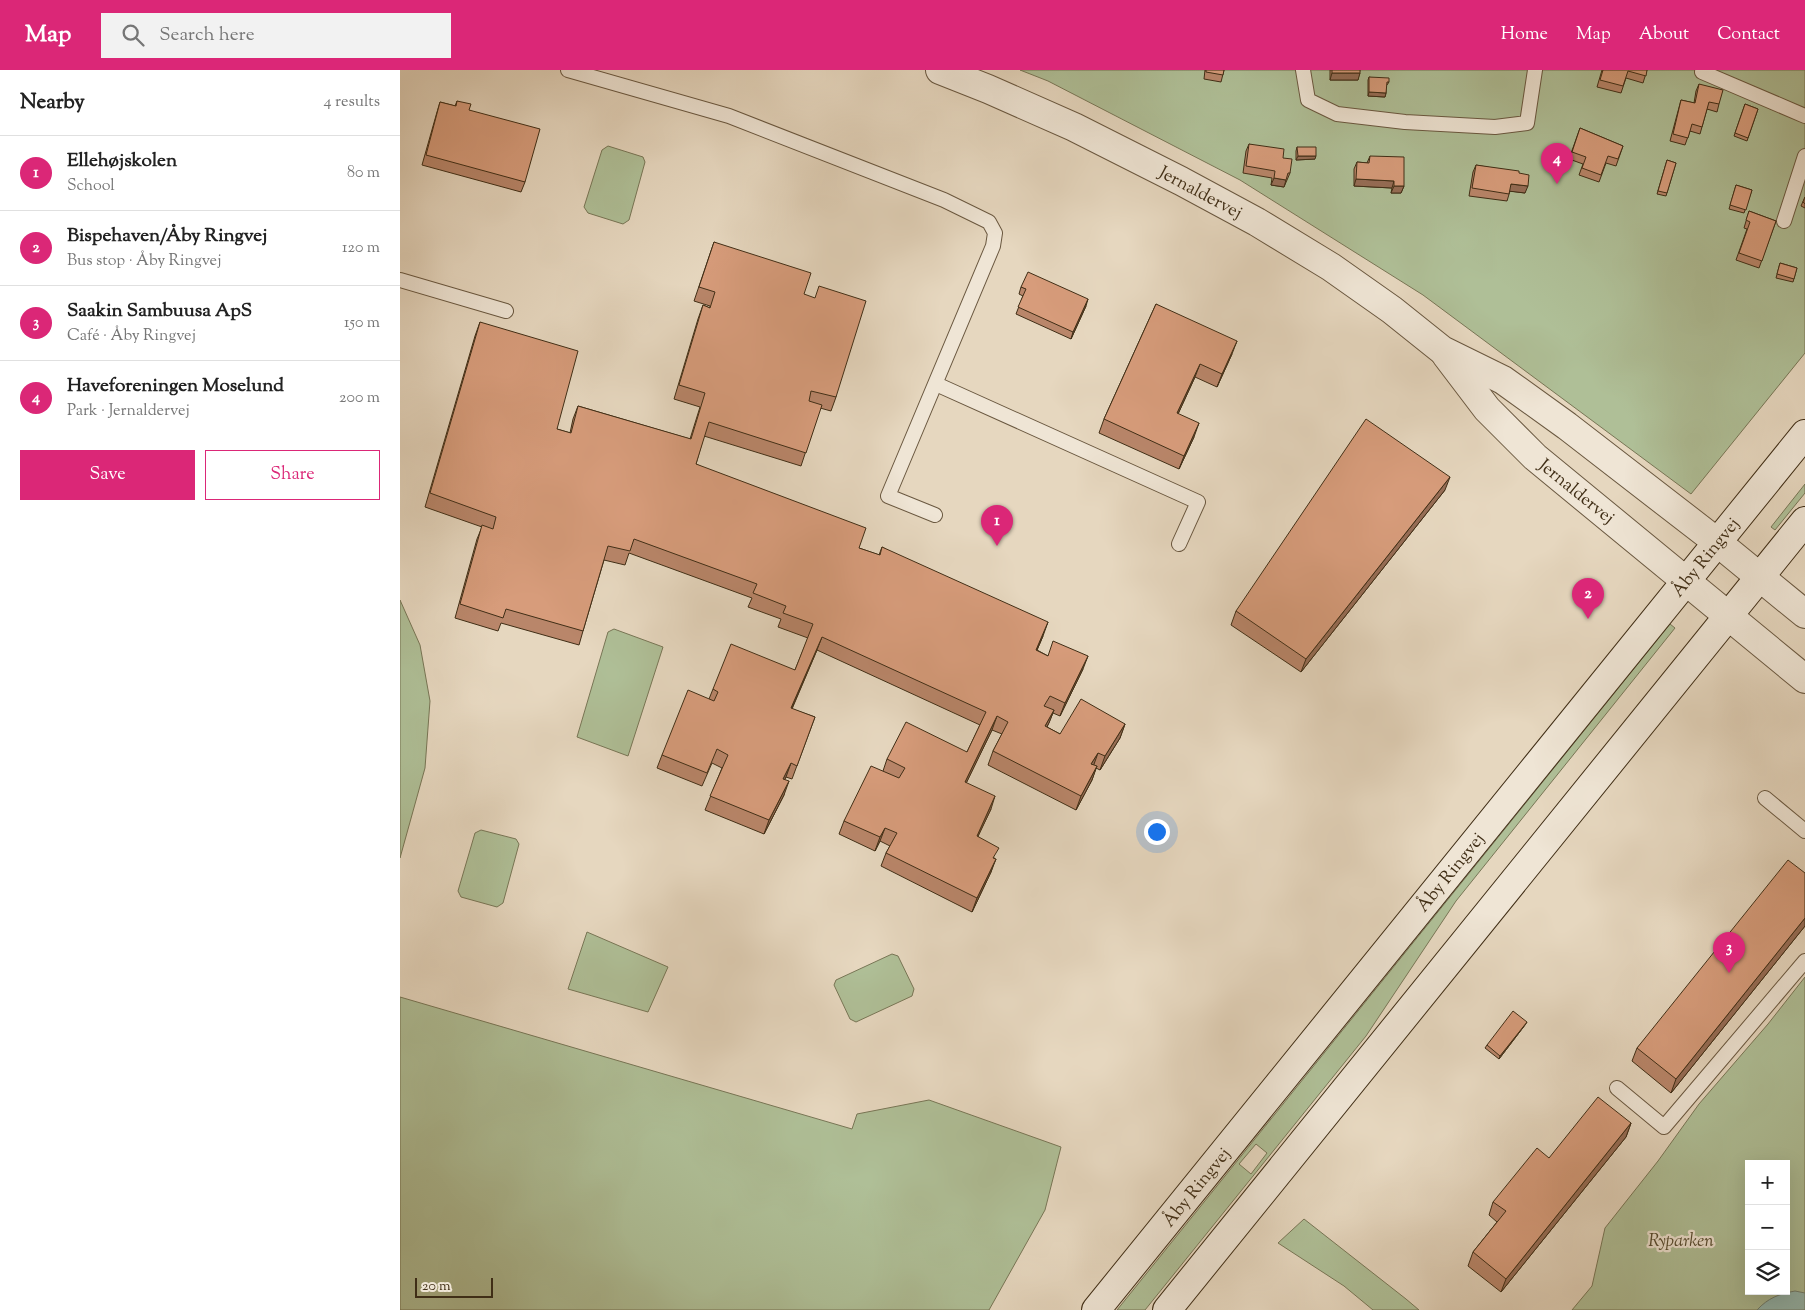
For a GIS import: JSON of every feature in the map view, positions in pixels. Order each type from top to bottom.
[{"type":"main road","name":"Jernaldervej","points":[[940,70],[988,89],[1074,128],[1181,181],[1257,222],[1331,267],[1392,310],[1442,350],[1503,380],[1567,426],[1717,542],[1805,614]]},
{"type":"main road","name":"Jernaldervej","points":[[1442,350],[1487,409],[1535,457],[1805,679]]},
{"type":"main road","name":"Åby Ringvej","points":[[1096,1310],[1805,434]]},
{"type":"main road","points":[[1167,1310],[1805,521]]},
{"type":"lane","points":[[568,70],[729,116],[944,200],[989,222],[995,233],[993,246],[888,496],[934,515]]},
{"type":"lane","points":[[1303,70],[1308,100],[1337,114],[1405,122],[1494,127],[1527,123],[1535,70]]},
{"type":"lane","points":[[1701,71],[1805,116]]},
{"type":"lane","points":[[1784,220],[1805,156]]},
{"type":"lane","points":[[400,280],[506,312]]},
{"type":"lane","points":[[936,384],[1198,502],[1179,544]]},
{"type":"lane","points":[[1765,798],[1805,831]]},
{"type":"lane","points":[[1617,1088],[1664,1127],[1805,960]]},
{"type":"green space","points":[[1020,70],[1805,70],[1805,353],[1691,494],[1423,295],[1240,180],[1048,81]]},
{"type":"green space","points":[[608,146],[643,157],[645,162],[629,220],[623,224],[588,213],[584,207],[602,150]]},
{"type":"green space","points":[[1805,484],[1805,493],[1775,530],[1771,527]]},
{"type":"green space","points":[[400,600],[420,645],[430,701],[425,768],[400,858]]},
{"type":"green space","points":[[1670,624],[1675,628],[1456,901],[1366,1036],[1145,1310],[1117,1310]],"holes":[[[1256,1144],[1267,1153],[1251,1174],[1239,1164]]]},
{"type":"green space","points":[[614,629],[663,647],[628,756],[577,737],[608,632]]},
{"type":"green space","points":[[481,830],[516,839],[519,844],[503,903],[497,907],[461,897],[458,891],[475,833]]},
{"type":"green space","points":[[587,932],[668,967],[648,1012],[568,989]]},
{"type":"green space","points":[[892,954],[898,956],[914,989],[912,996],[856,1022],[850,1019],[834,985],[836,980]]},
{"type":"green space","name":"Ryparken","points":[[1805,977],[1805,1310],[1572,1310],[1592,1286],[1605,1228],[1658,1161],[1699,1104],[1768,1024]]},
{"type":"green space","points":[[400,997],[852,1129],[857,1114],[929,1100],[1061,1147],[1045,1210],[989,1310],[400,1310]]},
{"type":"green space","points":[[1304,1219],[1419,1310],[1373,1310],[1344,1286],[1278,1243]]},
{"type":"water","points":[[1795,1291],[1805,1293],[1805,1310],[1757,1310],[1774,1297],[1790,1295],[1790,1292]]},
{"type":"building","points":[[1206,70],[1224,70],[1223,75],[1206,72]]},
{"type":"building","points":[[1332,70],[1360,70],[1360,73],[1332,73]]},
{"type":"building","points":[[1603,70],[1647,70],[1646,76],[1628,71],[1623,86],[1600,80]]},
{"type":"building","points":[[1369,77],[1389,78],[1386,93],[1369,92]]},
{"type":"building","points":[[1699,84],[1723,90],[1719,104],[1709,102],[1702,127],[1692,124],[1688,138],[1673,134],[1681,100],[1695,103]]},
{"type":"building","points":[[457,101],[471,104],[469,110],[540,129],[525,182],[426,155],[440,102],[456,106]]},
{"type":"building","points":[[1745,104],[1758,109],[1748,138],[1735,133]]},
{"type":"building","points":[[1580,128],[1623,146],[1618,159],[1608,156],[1601,175],[1582,168],[1586,157],[1572,152]]},
{"type":"building","points":[[1249,144],[1284,149],[1283,158],[1292,159],[1290,173],[1288,173],[1286,180],[1274,178],[1275,171],[1246,166]]},
{"type":"building","points":[[1297,147],[1316,147],[1316,156],[1298,156]]},
{"type":"building","points":[[1370,156],[1404,157],[1404,186],[1394,186],[1394,181],[1356,179],[1357,162],[1369,163]]},
{"type":"building","points":[[1667,160],[1676,163],[1667,193],[1658,191]]},
{"type":"building","points":[[1476,165],[1519,171],[1519,173],[1529,175],[1528,186],[1511,184],[1509,194],[1472,188]]},
{"type":"building","points":[[1736,185],[1752,190],[1746,210],[1730,205]]},
{"type":"building","points":[[1749,211],[1776,221],[1762,261],[1739,253],[1750,222],[1746,220]]},
{"type":"building","points":[[714,242],[811,273],[804,294],[815,298],[819,286],[866,301],[836,397],[811,391],[809,401],[822,405],[806,453],[709,422],[696,464],[866,528],[859,548],[880,555],[882,547],[1048,622],[1036,650],[1048,656],[1053,641],[1088,656],[1065,703],[1050,696],[1044,706],[1054,710],[1045,726],[1060,734],[1081,699],[1125,724],[1105,756],[1098,753],[1091,764],[1097,766],[1081,796],[993,751],[1008,722],[997,716],[965,782],[995,796],[977,836],[999,848],[993,858],[996,859],[977,898],[886,853],[897,833],[885,828],[880,837],[844,821],[871,766],[899,778],[905,768],[887,759],[906,722],[967,752],[986,712],[822,637],[791,708],[815,717],[797,766],[791,763],[783,779],[789,781],[769,820],[710,796],[728,755],[717,749],[707,773],[662,755],[688,690],[714,701],[718,692],[713,689],[731,644],[795,670],[813,624],[783,613],[786,606],[753,593],[757,584],[634,539],[630,551],[608,546],[583,631],[506,609],[503,618],[460,604],[482,525],[493,529],[496,517],[430,493],[480,322],[578,351],[557,429],[571,433],[578,406],[691,439],[705,393],[679,385],[703,305],[710,308],[715,292],[699,287]]},
{"type":"building","points":[[1780,263],[1797,268],[1794,279],[1777,274]]},
{"type":"building","points":[[1028,272],[1088,299],[1073,332],[1018,307],[1026,289],[1021,287]]},
{"type":"building","points":[[1156,304],[1237,341],[1222,374],[1200,364],[1177,413],[1199,423],[1184,456],[1104,419]]},
{"type":"building","points":[[1366,419],[1450,477],[1306,659],[1236,611]]},
{"type":"building","points":[[1788,860],[1805,873],[1805,918],[1676,1079],[1637,1048]]},
{"type":"building","points":[[1513,1011],[1527,1022],[1500,1056],[1487,1045]]},
{"type":"building","points":[[1598,1097],[1631,1123],[1506,1279],[1473,1252],[1506,1211],[1493,1202],[1537,1148],[1549,1158]]},
{"type":"place","name":"Haveforeningen Moselund","points":[[1557,184]]},
{"type":"place","name":"Ellehøjskolen","points":[[997,546]]},
{"type":"place","name":"Bispehaven/Åby Ringvej","points":[[1588,619]]},
{"type":"place","name":"Saakin Sambuusa ApS","points":[[1729,973]]}]
